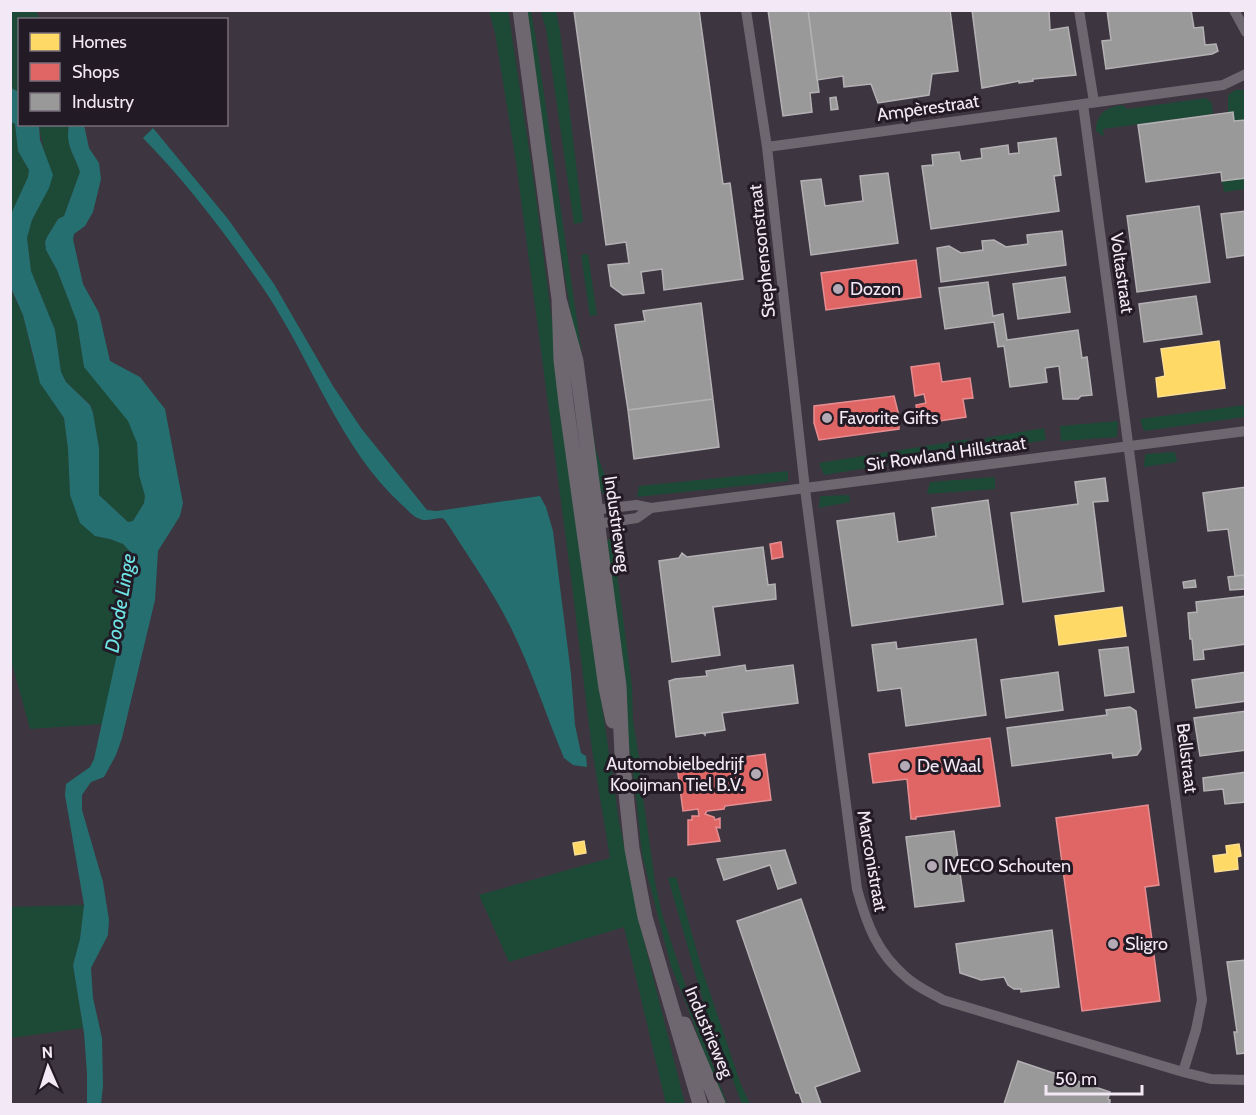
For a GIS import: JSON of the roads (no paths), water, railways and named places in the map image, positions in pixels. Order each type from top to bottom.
[{"type":"main road","name":"Industrieweg","points":[[520,10],[560,299],[576,361],[606,688],[621,756],[632,849],[645,916],[700,1104]]},
{"type":"main road","name":"Industrieweg","points":[[663,974],[718,1104]]},
{"type":"street","name":"Stephensonstraat","points":[[746,10],[767,147],[805,489]]},
{"type":"street","points":[[1079,10],[1088,103]]},
{"type":"street","points":[[1234,10],[1245,32]]},
{"type":"street","name":"Ampèrestraat","points":[[767,147],[1223,85],[1245,74]]},
{"type":"street","name":"Voltastraat","points":[[1088,103],[1129,446]]},
{"type":"street","name":"Sir Rowland Hillstraat","points":[[592,517],[637,518],[651,508],[1245,431]]},
{"type":"street","name":"Bellstraat","points":[[1129,446],[1202,1000],[1196,1030],[1183,1072]]},
{"type":"street","name":"Marconistraat","points":[[805,489],[857,889],[866,922],[882,952],[907,978],[943,1000],[1183,1072],[1211,1078],[1245,1080]]},
{"type":"place","name":"Dozon","points":[[838,289]]},
{"type":"place","name":"Favorite Gifts","points":[[827,418]]},
{"type":"place","name":"De Waal","points":[[905,766]]},
{"type":"place","name":"Automobielbedrijf Kooijman Tiel B.V.","points":[[756,774]]},
{"type":"place","name":"IVECO Schouten","points":[[932,866]]},
{"type":"place","name":"Sligro","points":[[1113,944]]},
{"type":"water label","name":"Doode Linge","points":[[120,603]]}]
